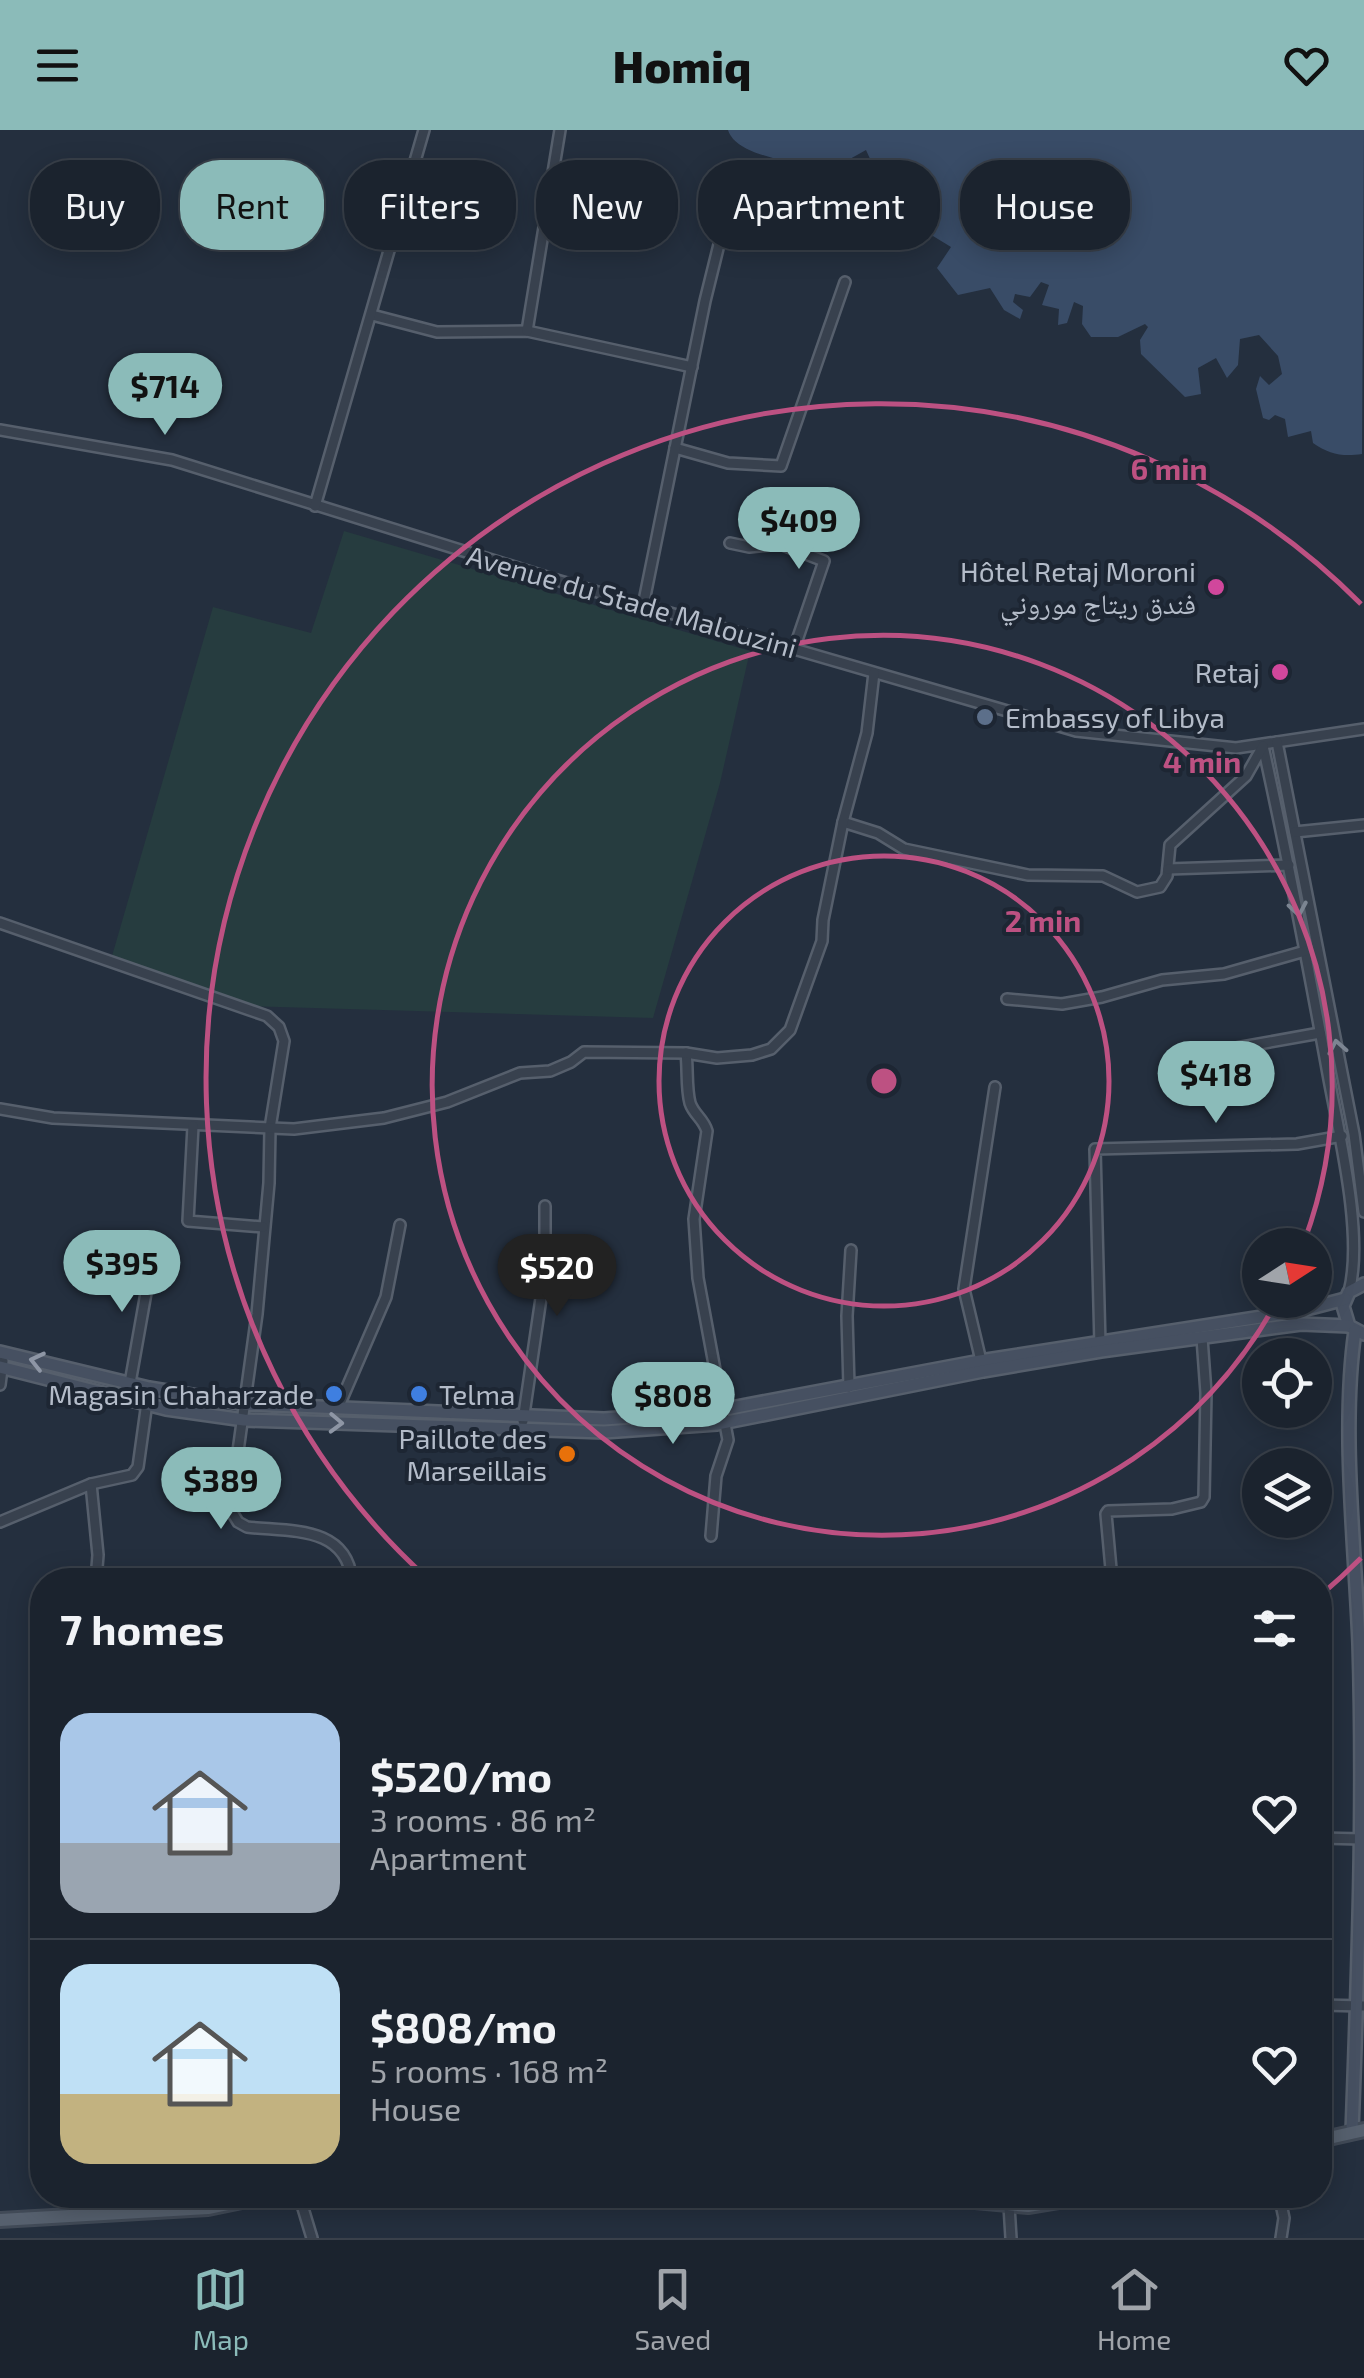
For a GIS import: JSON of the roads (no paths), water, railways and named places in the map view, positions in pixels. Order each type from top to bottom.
[{"type":"main road","points":[[1,1367],[146,1404],[244,1420],[604,1432],[725,1416],[849,1390],[1299,1311],[1347,1296],[1364,1284]]},
{"type":"main road","points":[[1332,2137],[1358,2131],[1362,1859],[1359,1551],[1350,1442],[1356,1331],[1343,1314],[1347,1296]]},
{"type":"main road","points":[[1100,1346],[1202,1338],[1301,1324],[1356,1331]]},
{"type":"main road","points":[[2,1353],[149,1388],[246,1404],[604,1419],[725,1416]]},
{"type":"main road","points":[[0,2220],[208,2208]]},
{"type":"street","points":[[315,506],[424,130]]},
{"type":"street","points":[[527,331],[560,130]]},
{"type":"street","points":[[643,606],[719,250]]},
{"type":"street","points":[[676,448],[728,463],[781,466],[844,282]]},
{"type":"street","points":[[372,315],[437,332],[527,331],[692,367]]},
{"type":"street","name":"Avenue du Stade Malouzini","points":[[0,430],[172,460],[643,606],[1076,731],[1215,747],[1269,744],[1364,729]]},
{"type":"street","points":[[730,542],[749,547],[780,544],[824,560],[794,649]]},
{"type":"street","points":[[0,1109],[53,1118],[294,1129],[384,1118],[446,1102],[520,1073],[550,1070],[584,1052],[716,1058],[770,1049],[790,1030],[822,941],[843,822],[867,733],[874,673]]},
{"type":"street","points":[[843,822],[878,833],[904,848],[1028,875],[1103,876],[1138,892],[1160,887],[1168,869],[1170,845],[1246,776],[1269,744]]},
{"type":"street","points":[[1269,744],[1295,832],[1354,1134],[1364,1212]]},
{"type":"street","points":[[1269,744],[1355,1235],[1354,1269],[1347,1296]]},
{"type":"street","points":[[1295,832],[1364,825]]},
{"type":"street","points":[[1168,869],[1290,865]]},
{"type":"street","points":[[0,923],[266,1016],[279,1027],[284,1042],[270,1128],[258,1314],[230,1509],[232,1516],[247,1526],[311,1534],[332,1541],[344,1551],[349,1568]]},
{"type":"street","points":[[1006,999],[1075,1002],[1162,980],[1224,974],[1306,951]]},
{"type":"street","points":[[1224,1050],[1320,1033]]},
{"type":"street","points":[[686,1054],[688,1099],[707,1130],[694,1219],[698,1278],[725,1416],[727,1447],[716,1476],[711,1536]]},
{"type":"street","points":[[982,1366],[964,1289],[995,1087]]},
{"type":"street","points":[[193,1126],[188,1221],[262,1227]]},
{"type":"street","points":[[1100,1346],[1095,1149],[1297,1144],[1354,1134]]},
{"type":"street","points":[[522,1429],[545,1270],[545,1206]]},
{"type":"street","points":[[338,1408],[386,1297],[400,1225]]},
{"type":"street","points":[[129,1249],[137,1281],[146,1294],[130,1383]]},
{"type":"street","points":[[849,1390],[851,1250]]},
{"type":"street","points":[[1111,1568],[1108,1512],[1172,1509],[1200,1502],[1204,1497],[1206,1393],[1202,1338]]},
{"type":"street","points":[[0,1385],[2,1353]]},
{"type":"street","points":[[0,1522],[92,1484],[132,1475],[138,1467],[149,1388]]},
{"type":"street","points":[[92,1484],[97,1568]]},
{"type":"street","points":[[1332,1838],[1362,1839]]},
{"type":"street","points":[[1332,2005],[1360,2006]]},
{"type":"street","points":[[303,2208],[312,2238]]},
{"type":"street","points":[[1010,2208],[1011,2238]]},
{"type":"street","points":[[1282,2208],[1282,2238]]},
{"type":"water","points":[[728,130],[1364,130],[1362,454],[1342,455],[1325,450],[1313,443],[1311,431],[1288,437],[1285,419],[1275,415],[1269,420],[1263,418],[1256,389],[1260,376],[1269,385],[1282,374],[1278,356],[1259,335],[1240,339],[1238,365],[1227,378],[1216,358],[1198,368],[1201,394],[1185,397],[1141,354],[1140,340],[1148,327],[1145,324],[1118,337],[1091,337],[1082,324],[1083,306],[1074,302],[1067,323],[1058,325],[1059,309],[1042,305],[1049,285],[1041,282],[1030,297],[1015,294],[1013,302],[1023,310],[1020,319],[1004,310],[990,288],[958,295],[937,268],[951,247],[940,240],[940,160],[871,160],[866,150],[848,160],[779,160],[746,149]]},
{"type":"place","name":"Hôtel Retaj Moroni فندق ريتاج موروني","points":[[1216,587]]},
{"type":"place","name":"Retaj","points":[[1280,672]]},
{"type":"place","name":"Embassy of Libya","points":[[985,717]]},
{"type":"place","name":"Magasin Chaharzade","points":[[334,1394]]},
{"type":"place","name":"Telma","points":[[419,1394]]},
{"type":"place","name":"Paillote des Marseillais","points":[[567,1454]]}]
